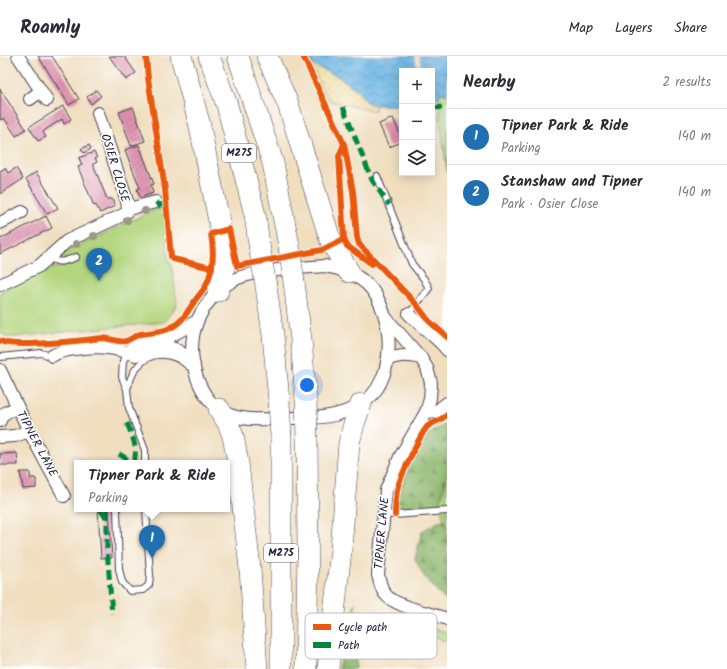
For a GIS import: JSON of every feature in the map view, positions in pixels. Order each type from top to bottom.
[{"type":"highway","name":"M275","points":[[181,56],[199,122],[224,241],[224,267],[218,291]]},
{"type":"highway","name":"M275","points":[[209,56],[227,105],[255,215],[273,335],[280,401],[281,437],[281,669]]},
{"type":"highway","name":"M275","points":[[238,56],[273,163],[289,246],[302,340],[307,438],[307,613]]},
{"type":"highway","points":[[267,56],[288,104],[330,239],[349,272]]},
{"type":"highway","points":[[334,613],[341,550],[349,443],[361,404]]},
{"type":"highway","name":"M275","points":[[219,409],[233,436],[238,463],[250,569],[257,669]]},
{"type":"highway","name":"M275","points":[[306,659],[306,669]]},
{"type":"highway","points":[[328,669],[329,659]]},
{"type":"street","points":[[18,56],[44,96],[30,99]]},
{"type":"street","name":"OSIER CLOSE","points":[[0,285],[39,266],[50,258],[67,241],[125,214],[128,209],[127,201],[97,128],[98,113]]},
{"type":"street","name":"OSIER CLOSE","points":[[128,209],[156,202]]},
{"type":"street","points":[[0,223],[22,212]]},
{"type":"street","points":[[52,356],[60,352],[98,347],[115,349],[136,355],[159,346],[169,346],[187,357],[194,369],[200,387],[209,401],[230,415],[244,419],[323,418],[339,414],[361,404],[370,396],[379,384],[388,359],[386,318],[377,297],[367,284],[349,272],[324,266],[248,275],[233,280],[218,291],[206,305],[197,322],[193,336],[194,369]]},
{"type":"street","points":[[409,314],[447,350]]},
{"type":"street","name":"TIPNER LANE","points":[[386,318],[421,358],[427,368],[431,383],[430,399],[426,412],[400,457],[386,490],[378,575],[380,584],[386,596],[395,603],[428,613]]},
{"type":"street","points":[[128,352],[137,344],[169,337],[197,322]]},
{"type":"street","points":[[388,359],[406,355],[421,358]]},
{"type":"street","name":"TIPNER LANE","points":[[0,370],[3,385],[64,496]]},
{"type":"street","points":[[426,412],[437,412],[447,403]]},
{"type":"street","points":[[17,408],[1,415],[1,437],[15,436],[29,431]]},
{"type":"street","name":"TIPNER LANE","points":[[437,616],[447,619]]},
{"type":"lane","points":[[377,176],[412,264],[429,288],[409,314]]},
{"type":"lane","points":[[50,258],[54,262],[59,263],[76,257]]},
{"type":"lane","points":[[128,352],[123,362],[122,377],[127,389],[129,408],[145,450],[145,460]]},
{"type":"lane","points":[[0,357],[41,353],[52,356]]},
{"type":"lane","points":[[127,389],[131,376],[138,366],[147,358],[157,355],[165,354],[176,357],[194,369]]},
{"type":"lane","points":[[384,514],[395,515],[447,511]]},
{"type":"lane","points":[[117,512],[122,582],[130,591],[143,590],[149,585],[150,575],[146,512]]},
{"type":"green space","points":[[439,93],[447,94],[447,174],[440,118]]},
{"type":"green space","points":[[163,206],[169,263],[172,265],[177,305],[164,322],[12,337],[7,337],[0,332],[0,292],[44,270],[64,266],[63,253]]},
{"type":"green space","points":[[447,423],[447,478],[440,505],[413,509],[398,506],[397,498],[411,462],[428,435]]},
{"type":"green space","points":[[447,478],[447,527],[442,513],[441,502]]},
{"type":"green space","points":[[444,519],[447,527],[447,600],[443,598],[424,576],[415,559],[422,531]]},
{"type":"green space","points":[[355,603],[355,613],[352,613]]},
{"type":"green space","points":[[437,629],[447,633],[447,642],[437,638]]},
{"type":"green space","points":[[341,659],[356,659],[356,669],[338,669]]},
{"type":"sand","points":[[308,56],[337,56],[399,103],[399,105],[375,105],[375,111],[331,101],[321,86]]},
{"type":"water","points":[[309,56],[447,56],[447,94],[439,93],[439,98],[435,100],[435,68],[399,68],[399,105],[375,105],[368,103],[355,88],[337,76],[313,65]]},
{"type":"pier","points":[[415,56],[419,56],[421,68],[417,68]]},
{"type":"building","points":[[38,56],[52,56],[79,99],[69,105]]},
{"type":"building","points":[[109,56],[124,56],[136,73],[126,80]]},
{"type":"building","points":[[0,89],[26,129],[16,136],[4,118],[1,120],[0,119]]},
{"type":"building","points":[[96,90],[101,96],[91,104],[87,97]]},
{"type":"building","points":[[63,106],[71,119],[64,124],[62,119],[45,130],[43,132],[46,137],[38,141],[29,127]]},
{"type":"building","points":[[133,107],[145,141],[131,146],[119,112]]},
{"type":"building","points":[[393,118],[399,132],[399,143],[389,147],[379,124]]},
{"type":"building","points":[[89,145],[91,149],[84,153],[81,149]]},
{"type":"building","points":[[139,145],[154,184],[151,185],[153,193],[140,198],[137,189],[140,188],[125,150]]},
{"type":"building","points":[[94,152],[97,162],[93,164],[107,199],[112,199],[115,206],[100,213],[96,205],[94,206],[78,167],[82,165],[79,158]]},
{"type":"building","points":[[5,168],[8,173],[16,168],[23,179],[0,194],[0,171]]},
{"type":"building","points":[[36,172],[58,208],[47,214],[26,179]]},
{"type":"building","points":[[46,216],[52,228],[0,254],[0,239]]},
{"type":"building","points":[[17,453],[18,465],[0,465],[0,454]]},
{"type":"building","points":[[20,472],[30,472],[30,478],[36,479],[36,488],[23,489]]},
{"type":"building","points":[[98,512],[109,512],[112,558],[101,558]]},
{"type":"marked path","points":[[343,107],[372,180],[389,205]]},
{"type":"marked path","points":[[435,108],[447,107]]},
{"type":"marked path","points":[[156,202],[159,205],[165,204]]},
{"type":"marked path","points":[[127,423],[135,447],[134,460]]},
{"type":"marked path","points":[[119,454],[129,460]]},
{"type":"marked path","points":[[102,512],[106,518]]},
{"type":"marked path","points":[[107,512],[107,548],[112,614]]},
{"type":"cycle path","points":[[146,56],[165,189],[171,257],[173,259],[212,268]]},
{"type":"cycle path","points":[[303,56],[344,144],[353,191],[359,244],[417,305],[429,321],[447,337]]},
{"type":"cycle path","points":[[343,146],[339,156],[344,239],[347,246],[372,264]]},
{"type":"cycle path","points":[[0,341],[12,344],[67,342],[102,338],[123,341],[140,334],[159,332],[174,326],[184,317],[208,281],[212,268],[213,247],[211,234],[229,229],[237,266],[322,250],[344,239]]},
{"type":"cycle path","points":[[395,515],[397,490],[416,446],[428,426],[447,415]]},
{"type":"place","name":"Stanshaw and Tipner","points":[[99,281]]},
{"type":"place","name":"Tipner Park & Ride","points":[[152,558]]}]
